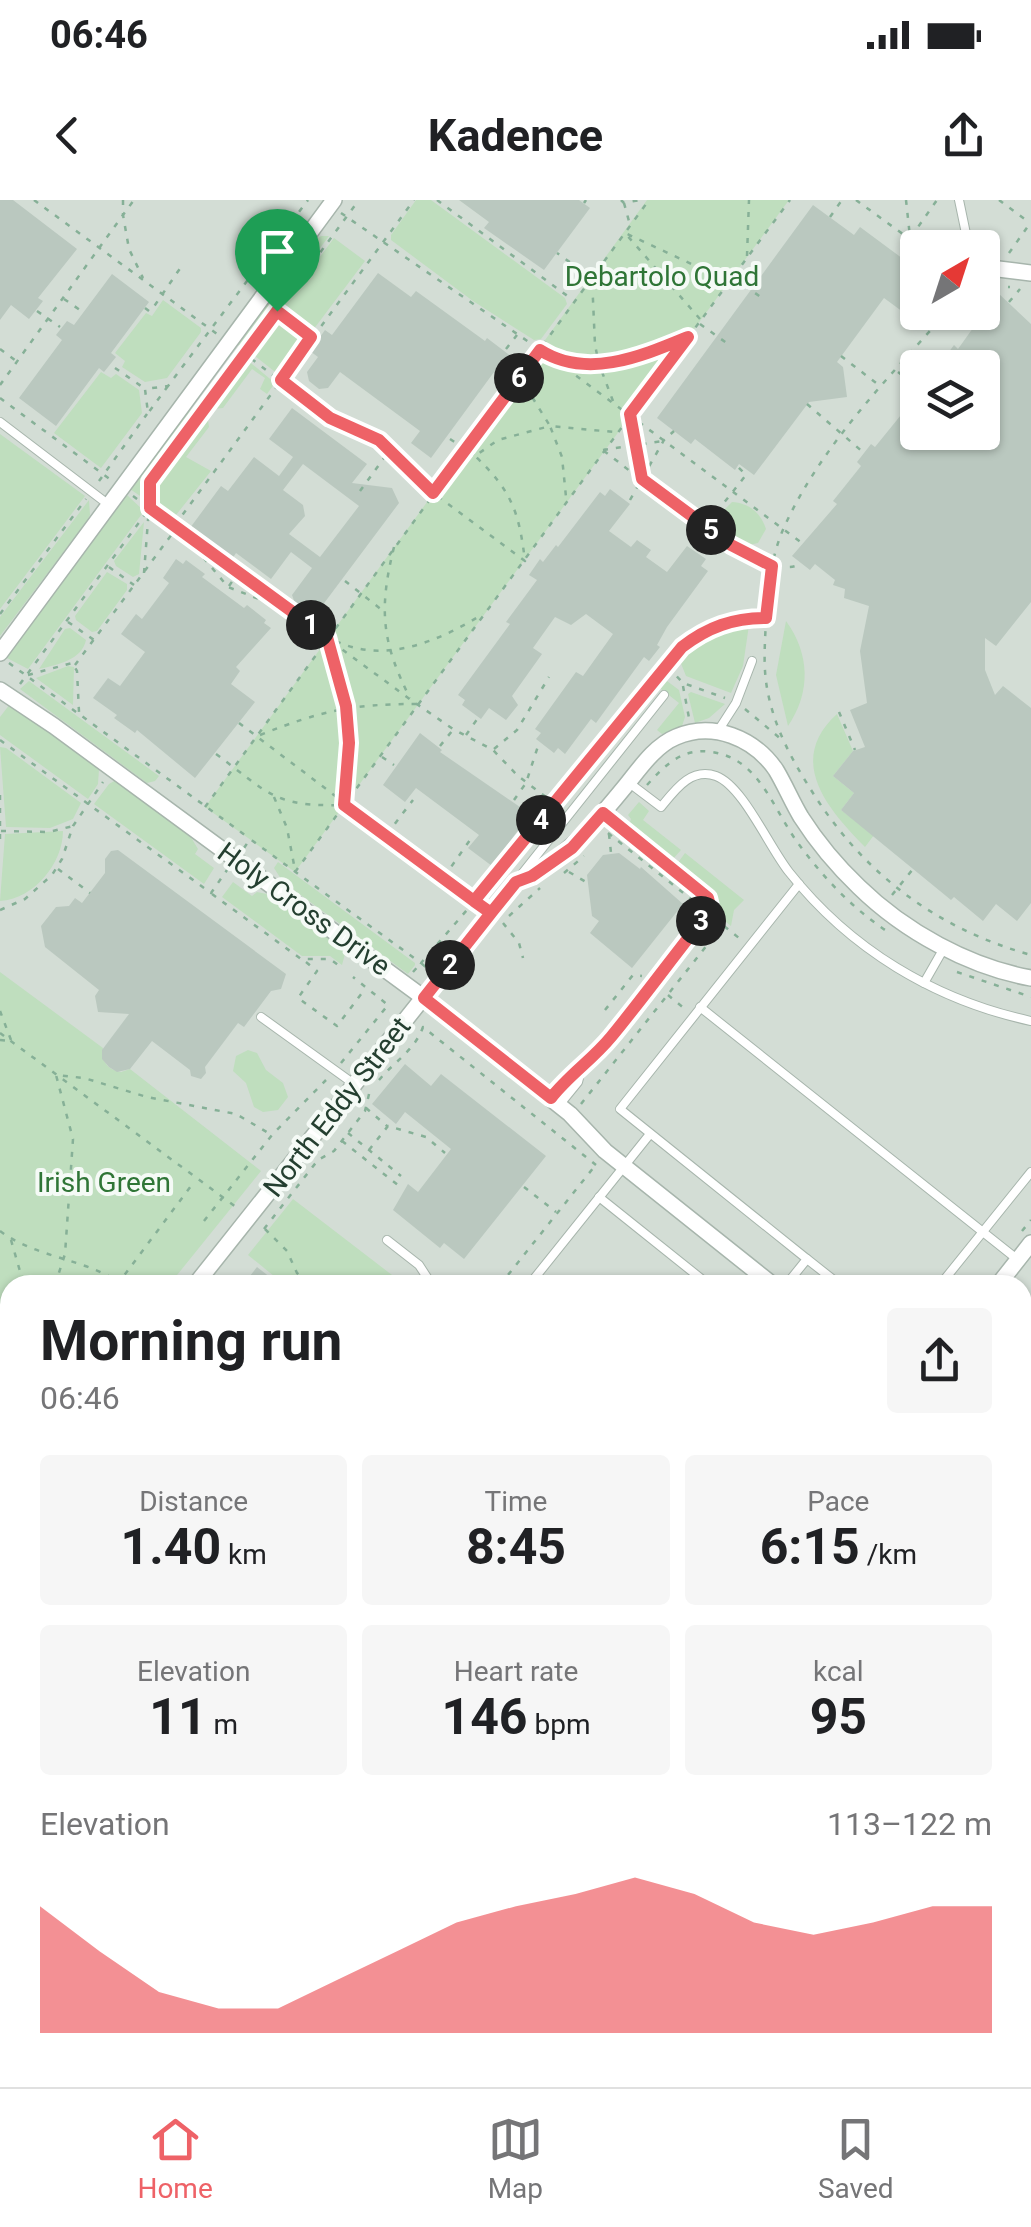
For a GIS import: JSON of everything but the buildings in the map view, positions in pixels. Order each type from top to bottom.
[{"type":"street","points":[[2,656],[109,504],[337,206]]},
{"type":"street","points":[[1000,270],[1031,273]]},
{"type":"street","name":"Holy Cross Drive","points":[[4,690],[424,998],[556,1102],[621,1170],[760,1275]]},
{"type":"street","points":[[516,882],[532,876],[572,848],[649,756],[675,737],[729,733],[766,758],[818,840],[861,889],[944,948],[992,968],[1031,978]]},
{"type":"street","name":"North Eddy Street","points":[[203,1275],[516,882]]},
{"type":"street","points":[[1006,1275],[1031,1243]]},
{"type":"lane","points":[[959,200],[965,230]]},
{"type":"lane","points":[[0,422],[109,504]]},
{"type":"lane","points":[[718,731],[736,703],[752,661]]},
{"type":"lane","points":[[516,882],[664,695]]},
{"type":"lane","points":[[628,782],[661,807],[697,773],[725,780],[740,795],[799,884],[856,940],[888,964],[924,983],[1001,1014],[1031,1021]]},
{"type":"lane","points":[[556,1102],[569,1076],[580,1070],[610,1038],[710,906],[702,891],[603,813]]},
{"type":"lane","points":[[799,884],[620,1110],[827,1275]]},
{"type":"lane","points":[[924,983],[944,948]]},
{"type":"lane","points":[[700,1007],[1018,1260]]},
{"type":"lane","points":[[261,1018],[354,1084]]},
{"type":"lane","points":[[537,1275],[650,1134]]},
{"type":"lane","points":[[948,1275],[1031,1172]]},
{"type":"lane","points":[[599,1197],[696,1275]]},
{"type":"lane","points":[[387,1240],[418,1264],[425,1275]]},
{"type":"lane","points":[[794,1275],[807,1259]]},
{"type":"path","points":[[34,200],[223,338]]},
{"type":"path","points":[[123,200],[129,249],[143,278]]},
{"type":"path","points":[[0,385],[134,200]]},
{"type":"path","points":[[97,483],[308,200]]},
{"type":"path","points":[[144,573],[150,482],[359,200]]},
{"type":"path","points":[[79,714],[75,665],[414,200]]},
{"type":"path","points":[[437,200],[575,302]]},
{"type":"path","points":[[630,226],[623,201],[640,200]]},
{"type":"path","points":[[205,806],[650,200]]},
{"type":"path","points":[[747,258],[749,200]]},
{"type":"path","points":[[296,872],[602,450],[790,200]]},
{"type":"path","points":[[830,217],[842,200]]},
{"type":"path","points":[[856,200],[900,232]]},
{"type":"path","points":[[906,200],[909,230]]},
{"type":"path","points":[[916,230],[938,200]]},
{"type":"path","points":[[999,200],[1031,223],[1002,263]]},
{"type":"path","points":[[337,206],[614,402],[802,543]]},
{"type":"path","points":[[626,233],[762,298]]},
{"type":"path","points":[[626,233],[700,322],[728,344]]},
{"type":"path","points":[[558,253],[592,278]]},
{"type":"path","points":[[144,308],[150,312],[181,266]]},
{"type":"path","points":[[592,278],[595,345],[614,402]]},
{"type":"path","points":[[1010,302],[1021,288]]},
{"type":"path","points":[[63,298],[80,310]]},
{"type":"path","points":[[277,311],[311,337]]},
{"type":"path","points":[[38,312],[60,327]]},
{"type":"path","points":[[931,330],[842,435],[783,529],[772,566],[766,618],[764,657],[768,691],[783,740],[799,770],[828,818],[868,866],[934,916],[1031,955]]},
{"type":"path","points":[[506,349],[518,333]]},
{"type":"path","points":[[556,360],[599,364],[642,357],[688,337]]},
{"type":"path","points":[[236,348],[330,418],[367,432],[390,450],[417,481],[532,566]]},
{"type":"path","points":[[0,349],[16,361]]},
{"type":"path","points":[[841,356],[881,387]]},
{"type":"path","points":[[115,368],[146,389],[168,386]]},
{"type":"path","points":[[506,370],[518,380],[550,426],[562,457],[566,500]]},
{"type":"path","points":[[896,370],[900,373]]},
{"type":"path","points":[[146,389],[148,413]]},
{"type":"path","points":[[0,398],[113,482]]},
{"type":"path","points":[[807,404],[864,452]]},
{"type":"path","points":[[630,414],[642,479]]},
{"type":"path","points":[[475,456],[498,440],[550,426],[616,432]]},
{"type":"path","points":[[630,500],[664,440],[674,431]]},
{"type":"path","points":[[450,439],[475,456],[510,495],[521,524],[525,561]]},
{"type":"path","points":[[602,450],[664,440]]},
{"type":"path","points":[[360,491],[390,450]]},
{"type":"path","points":[[602,450],[740,550],[772,566],[795,568],[801,563]]},
{"type":"path","points":[[698,546],[746,475],[738,466]]},
{"type":"path","points":[[128,492],[452,730],[492,750],[554,804]]},
{"type":"path","points":[[0,614],[87,497]]},
{"type":"path","points":[[26,676],[150,508]]},
{"type":"path","points":[[183,533],[228,587],[294,613]]},
{"type":"path","points":[[394,546],[383,610],[389,650],[411,700]]},
{"type":"path","points":[[108,566],[134,585]]},
{"type":"path","points":[[228,587],[238,573]]},
{"type":"path","points":[[345,580],[383,610]]},
{"type":"path","points":[[327,637],[347,646],[389,650],[449,635],[484,613]]},
{"type":"path","points":[[412,975],[682,647],[697,635],[727,622],[766,618]]},
{"type":"path","points":[[67,621],[94,640]]},
{"type":"path","points":[[327,637],[346,706],[349,743],[344,805]]},
{"type":"path","points":[[2,656],[420,964]]},
{"type":"path","points":[[4,690],[26,676],[72,662],[75,665]]},
{"type":"path","points":[[492,750],[517,730],[549,678]]},
{"type":"path","points":[[682,683],[690,724]]},
{"type":"path","points":[[256,736],[346,706],[418,704]]},
{"type":"path","points":[[839,712],[856,750]]},
{"type":"path","points":[[465,736],[478,718]]},
{"type":"path","points":[[239,723],[491,913],[511,931],[523,958]]},
{"type":"path","points":[[440,746],[452,730]]},
{"type":"path","points":[[0,740],[318,971],[298,998],[337,1026],[366,988]]},
{"type":"path","points":[[693,740],[698,766]]},
{"type":"path","points":[[514,800],[526,783],[539,744]]},
{"type":"path","points":[[216,754],[274,798],[312,806],[344,805]]},
{"type":"path","points":[[381,756],[394,765]]},
{"type":"path","points":[[789,776],[805,766]]},
{"type":"path","points":[[0,910],[25,899],[57,868],[73,826],[112,768]]},
{"type":"path","points":[[764,788],[774,782]]},
{"type":"path","points":[[0,796],[0,842]]},
{"type":"path","points":[[274,798],[287,828],[296,872]]},
{"type":"path","points":[[386,836],[413,800]]},
{"type":"path","points":[[2,831],[49,832],[73,826]]},
{"type":"path","points":[[611,853],[608,833],[742,941]]},
{"type":"path","points":[[211,893],[250,839]]},
{"type":"path","points":[[443,878],[470,840]]},
{"type":"path","points":[[57,868],[90,893]]},
{"type":"path","points":[[896,890],[913,869]]},
{"type":"path","points":[[568,870],[586,882]]},
{"type":"path","points":[[872,920],[878,912]]},
{"type":"path","points":[[580,1105],[723,925]]},
{"type":"path","points":[[305,961],[330,959],[340,967]]},
{"type":"path","points":[[946,966],[982,983],[1031,997]]},
{"type":"path","points":[[204,1221],[272,1135],[335,1071],[388,1004],[353,978]]},
{"type":"path","points":[[667,994],[686,1010]]},
{"type":"path","points":[[0,1011],[11,1041]]},
{"type":"path","points":[[264,1229],[318,1160],[334,1151],[366,1108],[370,1090],[390,1066],[402,1060],[423,1027],[595,1166]]},
{"type":"path","points":[[0,1033],[242,1212]]},
{"type":"path","points":[[0,1040],[11,1041]]},
{"type":"path","points":[[56,1075],[236,1114],[272,1135]]},
{"type":"path","points":[[56,1075],[73,1139],[64,1261],[59,1275]]},
{"type":"path","points":[[366,1108],[388,1126],[426,1136],[445,1153]]},
{"type":"path","points":[[369,1150],[388,1126]]},
{"type":"path","points":[[348,1133],[401,1176]]},
{"type":"path","points":[[342,1140],[402,1189]]},
{"type":"path","points":[[508,1275],[595,1166],[604,1164],[621,1170]]},
{"type":"path","points":[[127,1275],[196,1180]]},
{"type":"path","points":[[524,1187],[558,1213]]},
{"type":"path","points":[[256,1223],[287,1250],[299,1275]]},
{"type":"path","points":[[0,1231],[64,1261],[92,1266],[106,1275]]},
{"type":"path","points":[[11,1239],[21,1275]]},
{"type":"shaded area","points":[[0,200],[1031,200],[1031,1275],[0,1275]]},
{"type":"green space","points":[[416,200],[431,200],[565,298],[567,304],[541,339],[534,340],[473,301],[391,240]]},
{"type":"green space","name":"Debartolo Quad","points":[[647,200],[789,200],[295,872],[205,807]]},
{"type":"green space","points":[[329,236],[246,349],[238,345],[315,240]]},
{"type":"green space","points":[[334,238],[365,261],[310,334],[280,310]]},
{"type":"green space","points":[[163,300],[201,328],[201,332],[167,378],[145,382],[122,367],[125,361],[115,353],[146,313],[152,316]]},
{"type":"green space","points":[[277,315],[307,339],[279,375],[250,352]]},
{"type":"green space","points":[[246,359],[275,383],[267,394],[260,389],[265,378],[252,369],[223,408],[209,407]]},
{"type":"green space","points":[[101,372],[111,378],[116,374],[139,390],[142,413],[101,468],[54,433]]},
{"type":"green space","points":[[192,410],[198,413],[148,481],[146,500],[130,489]]},
{"type":"green space","points":[[202,416],[209,427],[186,457],[211,471],[172,520],[153,504],[154,482]]},
{"type":"green space","points":[[0,434],[85,496],[0,609]]},
{"type":"green space","points":[[127,495],[144,511],[28,669],[7,658]]},
{"type":"green space","points":[[89,500],[87,521],[0,636],[0,617]]},
{"type":"green space","points":[[732,502],[749,507],[761,518],[766,529],[758,543],[744,546],[721,530],[718,516]]},
{"type":"green space","points":[[144,522],[139,574],[133,577],[114,561]]},
{"type":"green space","points":[[107,572],[127,584],[127,590],[97,631],[92,632],[75,616]]},
{"type":"green space","points":[[786,621],[800,647],[805,673],[801,700],[788,726],[776,675]]},
{"type":"green space","points":[[743,622],[749,625],[743,666],[731,693],[686,676],[680,661],[690,645],[715,630]]},
{"type":"green space","points":[[70,628],[86,640],[84,647],[68,660],[39,669],[65,629]]},
{"type":"green space","points":[[74,667],[73,705],[36,678]]},
{"type":"green space","points":[[29,681],[159,776],[147,783],[20,689]]},
{"type":"green space","points":[[667,681],[679,690],[685,717],[682,726],[662,734],[657,730],[679,703],[656,685]]},
{"type":"green space","points":[[688,694],[725,704],[709,718],[695,723]]},
{"type":"green space","points":[[10,704],[99,769],[98,784],[88,799],[0,735],[0,717]]},
{"type":"green space","points":[[837,714],[853,751],[833,776],[854,793],[841,810],[874,835],[865,847],[827,802],[814,768],[814,750]]},
{"type":"green space","points":[[0,747],[81,803],[73,819],[50,828],[6,827]]},
{"type":"green space","points":[[116,780],[189,834],[198,849],[195,854],[214,868],[204,884],[94,804]]},
{"type":"green space","points":[[639,802],[649,811],[643,820],[681,850],[672,860],[629,825],[628,815]]},
{"type":"green space","points":[[63,831],[58,855],[44,877],[24,894],[0,901],[5,834]]},
{"type":"green space","points":[[685,853],[744,900],[734,910],[731,926],[714,912],[710,891],[677,864]]},
{"type":"green space","points":[[278,862],[415,963],[408,974],[283,882],[274,868]]},
{"type":"green space","points":[[233,882],[252,896],[257,892],[272,895],[339,945],[345,954],[342,965],[330,956],[302,956],[222,897]]},
{"type":"green space","name":"Irish Green","points":[[0,972],[103,1048],[109,1067],[121,1072],[130,1069],[261,1171],[177,1275],[0,1275]]},
{"type":"green space","points":[[248,1050],[257,1053],[266,1070],[283,1083],[288,1097],[278,1110],[263,1112],[254,1107],[246,1083],[233,1071],[236,1056]]},
{"type":"green space","points":[[293,1199],[392,1275],[273,1275],[248,1255]]},
{"type":"route","points":[[277,311],[150,482],[150,508],[327,637],[346,706],[349,743],[344,805],[474,901],[491,913],[424,998],[551,1098],[610,1038],[708,913],[708,898],[603,813],[572,848],[532,876],[516,882],[491,913],[474,901],[682,647],[697,635],[727,622],[766,618],[772,566],[731,545],[642,479],[630,414],[688,337],[642,357],[599,364],[556,360],[540,350],[433,493],[379,440],[330,418],[281,380],[311,337],[277,311]]}]
